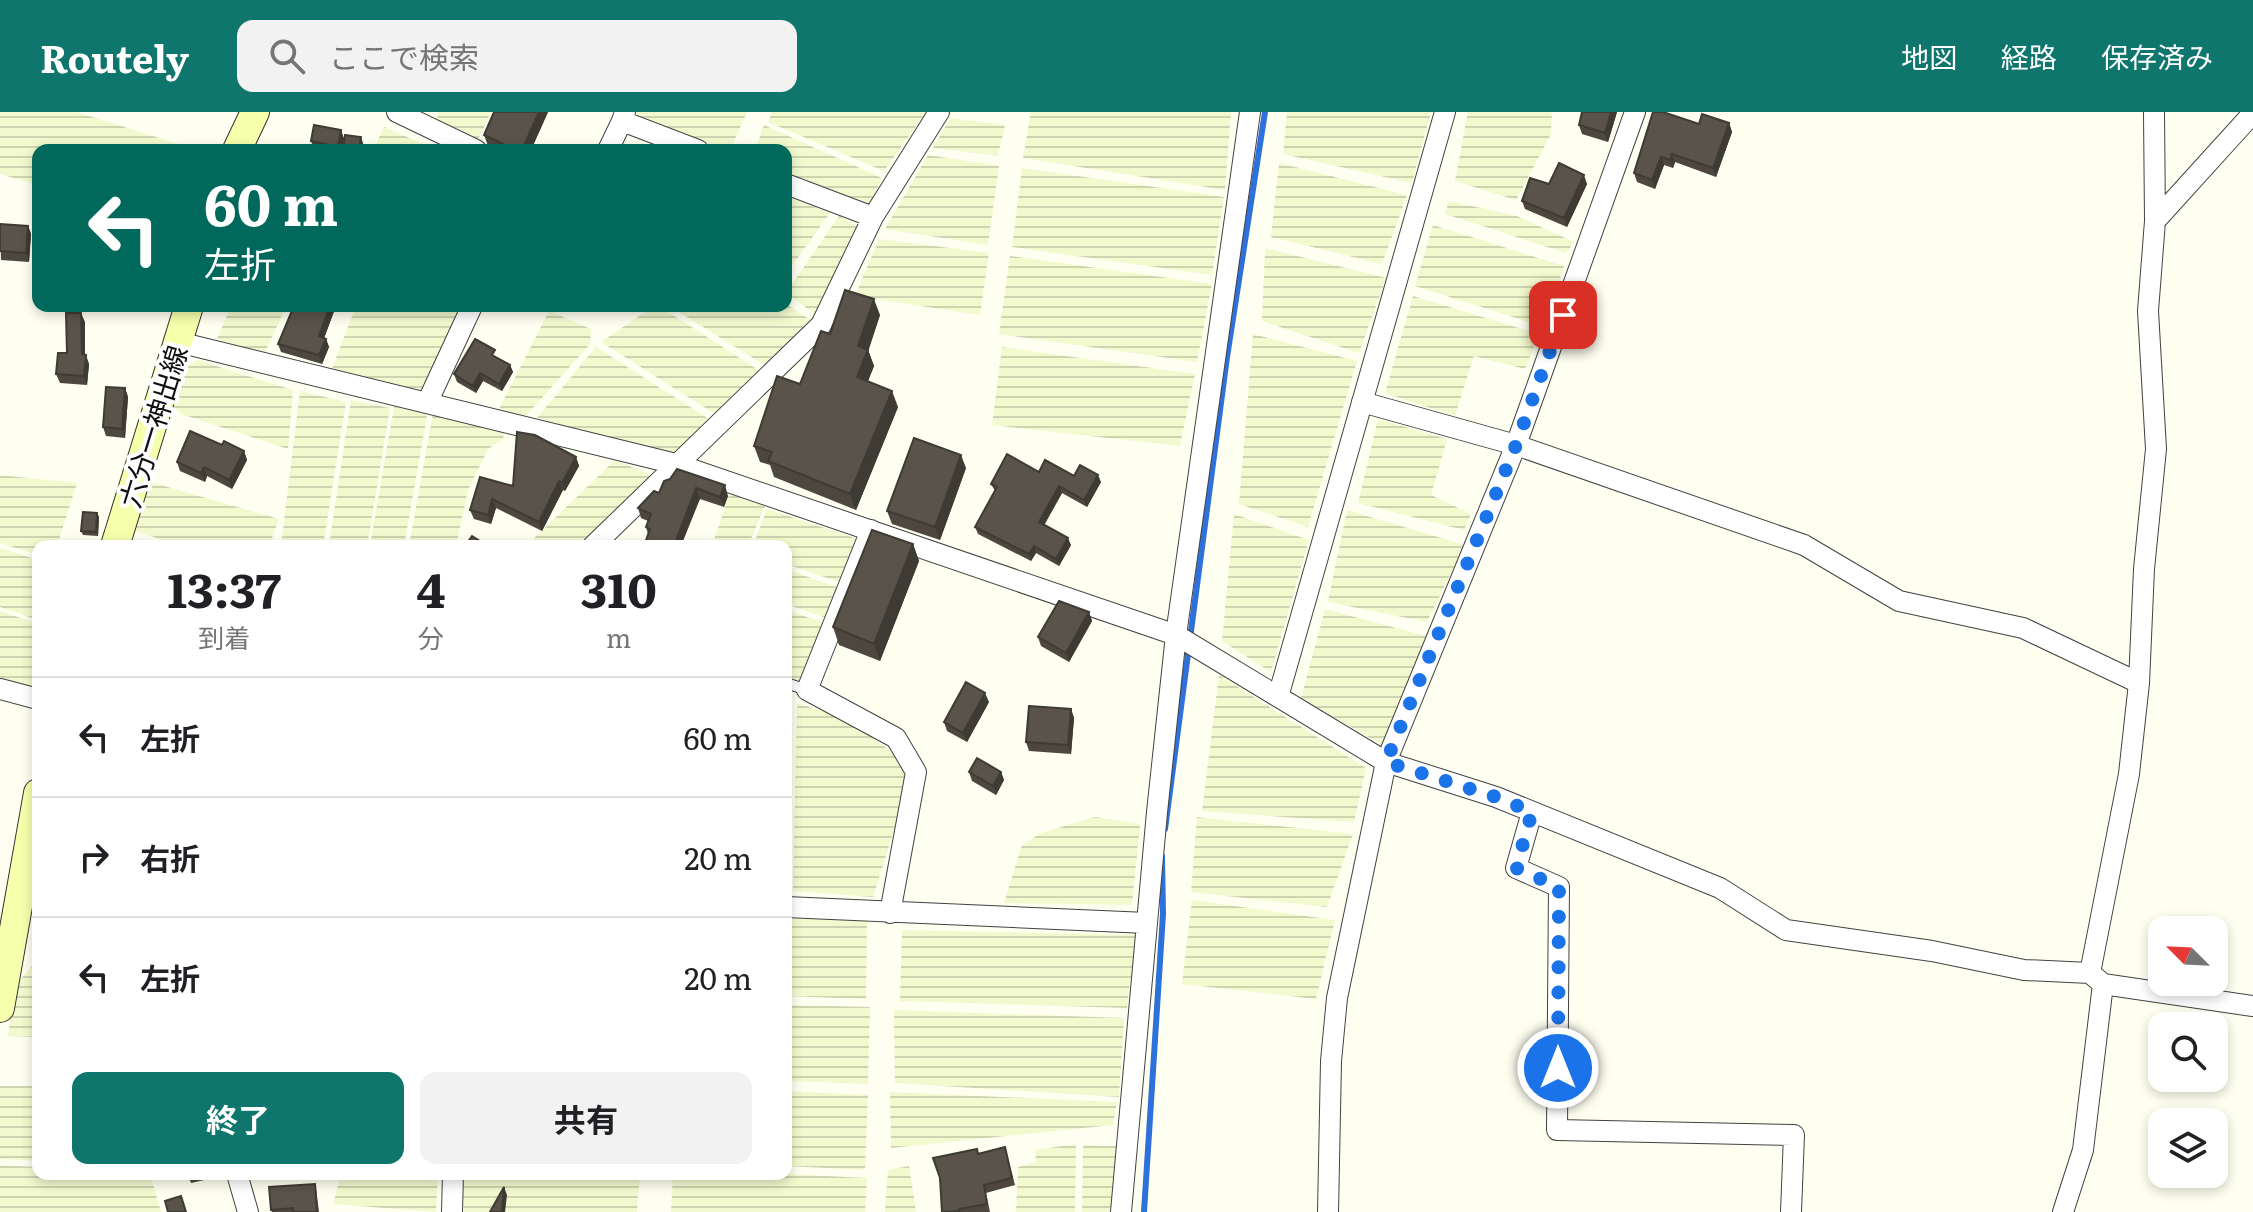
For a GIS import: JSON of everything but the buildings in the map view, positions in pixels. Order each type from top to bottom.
[{"type":"main road","points":[[240,144],[255,112]]},
{"type":"main road","name":"六分一神出線","points":[[117,540],[187,312]]},
{"type":"main road","points":[[0,1008],[32,831]]},
{"type":"street","points":[[397,112],[464,144]]},
{"type":"street","points":[[599,540],[821,325],[873,217],[939,112]]},
{"type":"street","points":[[1121,1212],[1176,635],[1250,112]]},
{"type":"street","points":[[1278,697],[1445,112]]},
{"type":"street","points":[[1328,1212],[1331,1061],[1337,998],[1386,762],[1516,445],[1635,112]]},
{"type":"street","points":[[2063,1212],[2083,1150],[2099,938],[2129,774],[2139,683],[2144,569],[2156,449],[2148,311],[2155,221],[2154,112]]},
{"type":"street","points":[[2155,221],[2253,113]]},
{"type":"street","points":[[611,144],[623,116],[685,144]]},
{"type":"street","points":[[792,186],[873,217]]},
{"type":"street","points":[[427,403],[469,312]]},
{"type":"street","points":[[178,342],[676,464],[1176,635],[1386,762],[1496,797],[1720,888],[1786,930],[1932,951],[2024,970],[2097,978],[2253,1006]]},
{"type":"street","points":[[1362,402],[1516,445],[1804,545],[1899,601],[2023,628],[2139,683]]},
{"type":"street","points":[[871,530],[807,690],[896,738],[916,772],[890,913]]},
{"type":"street","points":[[0,689],[32,697]]},
{"type":"street","points":[[1532,812],[1516,868],[1559,887],[1557,1130],[1794,1135],[1791,1212]]},
{"type":"street","points":[[792,907],[1147,923]]},
{"type":"street","points":[[239,1180],[248,1212]]},
{"type":"street","points":[[452,1212],[453,1180]]},
{"type":"lane","points":[[792,685],[807,690]]},
{"type":"green space","points":[[0,112],[77,112],[178,144],[32,144],[32,183],[0,174]]},
{"type":"green space","points":[[439,112],[491,112],[478,140],[436,121]]},
{"type":"green space","points":[[637,112],[747,112],[733,144],[706,144],[636,115]]},
{"type":"green space","points":[[772,112],[926,112],[884,171],[768,122]]},
{"type":"green space","points":[[1031,112],[1231,112],[1225,190],[1023,158]]},
{"type":"green space","points":[[1287,112],[1431,112],[1412,183],[1283,154]]},
{"type":"green space","points":[[1468,112],[1552,112],[1551,134],[1516,200],[1455,181]]},
{"type":"green space","points":[[950,118],[1005,125],[998,156],[933,148]]},
{"type":"green space","points":[[764,125],[882,178],[868,208],[792,177],[792,144],[757,144]]},
{"type":"green space","points":[[384,127],[424,144],[376,144]]},
{"type":"green space","points":[[928,155],[999,166],[988,245],[885,229]]},
{"type":"green space","points":[[1279,163],[1407,195],[1382,264],[1271,237]]},
{"type":"green space","points":[[1022,168],[1224,197],[1212,275],[1012,247]]},
{"type":"green space","points":[[792,198],[830,213],[792,266]]},
{"type":"green space","points":[[1449,201],[1517,216],[1574,242],[1566,253],[1445,214]]},
{"type":"green space","points":[[839,216],[860,228],[815,314],[792,297],[792,284]]},
{"type":"green space","points":[[1433,225],[1564,266],[1544,327],[1415,286]]},
{"type":"green space","points":[[879,239],[989,253],[980,315],[855,296]]},
{"type":"green space","points":[[1265,248],[1386,278],[1359,353],[1262,321]]},
{"type":"green space","points":[[1010,256],[1212,284],[1197,362],[999,334]]},
{"type":"green space","points":[[1413,296],[1539,334],[1525,369],[1474,356],[1455,416],[1385,393]]},
{"type":"green space","points":[[792,308],[814,322],[763,364],[679,312],[792,312]]},
{"type":"green space","points":[[228,312],[283,312],[263,357],[217,339]]},
{"type":"green space","points":[[354,312],[462,312],[423,392],[331,371]]},
{"type":"green space","points":[[548,312],[591,329],[590,344],[524,418],[498,411]]},
{"type":"green space","points":[[645,312],[668,312],[763,373],[715,414],[601,342]]},
{"type":"green space","points":[[1253,334],[1357,361],[1308,527],[1239,504]]},
{"type":"green space","points":[[596,347],[712,421],[673,457],[537,418]]},
{"type":"green space","points":[[1002,347],[1195,374],[1180,446],[992,425]]},
{"type":"green space","points":[[197,360],[293,390],[288,449],[181,414],[169,402],[180,370]]},
{"type":"green space","points":[[300,391],[346,402],[324,540],[282,540]]},
{"type":"green space","points":[[351,400],[390,408],[368,540],[330,540]]},
{"type":"green space","points":[[394,407],[428,410],[405,540],[371,540]]},
{"type":"green space","points":[[433,414],[505,428],[503,439],[488,449],[468,490],[457,540],[410,540]]},
{"type":"green space","points":[[1378,419],[1447,439],[1431,495],[1471,514],[1464,530],[1358,503]]},
{"type":"green space","points":[[615,460],[653,476],[585,540],[532,540]]},
{"type":"green space","points":[[0,475],[77,483],[59,540],[32,540],[32,553],[0,543]]},
{"type":"green space","points":[[147,481],[279,519],[271,540],[164,540],[131,530]]},
{"type":"green space","points":[[730,492],[765,506],[751,540],[714,540]]},
{"type":"green space","points":[[767,509],[861,540],[842,583],[792,566],[792,540],[755,540]]},
{"type":"green space","points":[[1347,510],[1465,545],[1427,622],[1328,602]]},
{"type":"green space","points":[[1234,514],[1309,540],[1271,672],[1222,641]]},
{"type":"green space","points":[[0,548],[32,558],[32,618],[0,607]]},
{"type":"green space","points":[[792,571],[842,589],[829,619],[792,606]]},
{"type":"green space","points":[[1325,609],[1430,637],[1382,745],[1301,698]]},
{"type":"green space","points":[[0,611],[32,622],[32,688],[0,678]]},
{"type":"green space","points":[[792,612],[828,624],[802,683],[792,679]]},
{"type":"green space","points":[[1219,675],[1366,768],[1354,822],[1202,811]]},
{"type":"green space","points":[[797,703],[841,717],[903,761],[905,778],[895,827],[873,897],[793,891]]},
{"type":"green space","points":[[1095,817],[1140,824],[1132,905],[1004,903],[1022,845],[1041,833]]},
{"type":"green space","points":[[1197,817],[1353,834],[1327,907],[1191,892]]},
{"type":"green space","points":[[1192,900],[1335,920],[1316,999],[1182,984]]},
{"type":"green space","points":[[792,917],[867,921],[866,999],[792,996]]},
{"type":"green space","points":[[902,930],[1136,935],[1127,1008],[900,1001]]},
{"type":"green space","points":[[32,967],[32,1037],[8,1036],[16,984]]},
{"type":"green space","points":[[792,1005],[870,1007],[868,1084],[792,1081]]},
{"type":"green space","points":[[894,1010],[1124,1018],[1119,1097],[895,1083]]},
{"type":"green space","points":[[0,1086],[32,1086],[32,1161],[0,1159]]},
{"type":"green space","points":[[792,1091],[868,1095],[865,1170],[792,1166]]},
{"type":"green space","points":[[890,1092],[1117,1102],[1113,1125],[891,1148]]},
{"type":"green space","points":[[1076,1144],[1075,1212],[1016,1212],[1018,1167],[1036,1162],[1035,1150]]},
{"type":"green space","points":[[1083,1145],[1116,1146],[1111,1212],[1082,1212]]},
{"type":"green space","points":[[0,1165],[32,1167],[32,1180],[152,1180],[161,1212],[0,1212]]},
{"type":"green space","points":[[909,1166],[916,1212],[885,1212],[888,1170]]},
{"type":"green space","points":[[792,1174],[867,1178],[865,1212],[671,1212],[673,1180],[792,1180]]},
{"type":"green space","points":[[339,1180],[438,1180],[436,1212],[333,1204]]},
{"type":"green space","points":[[461,1180],[640,1180],[637,1212],[464,1212]]},
{"type":"waterway","points":[[1165,829],[1227,357],[1265,112]]},
{"type":"waterway","points":[[1144,1212],[1163,914],[1162,856]]},
{"type":"route","points":[[1558,1068],[1559,887],[1516,868],[1532,812],[1496,797],[1386,762],[1516,445],[1563,315]]}]
